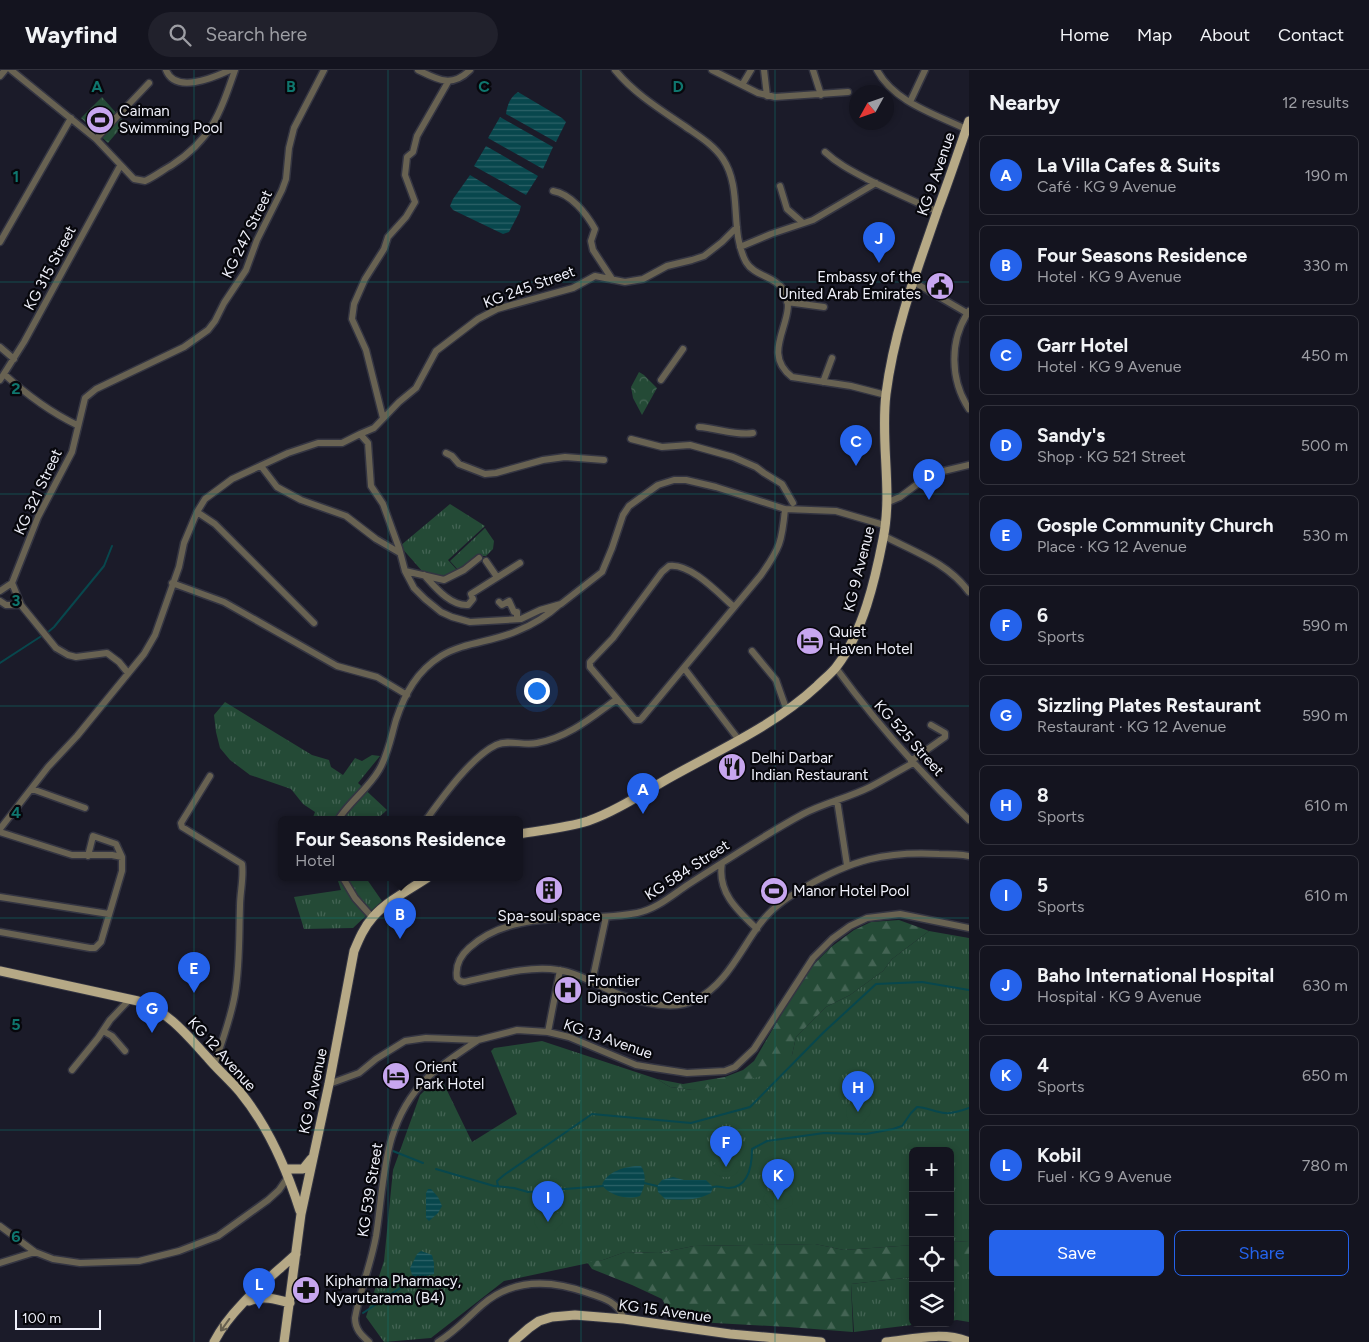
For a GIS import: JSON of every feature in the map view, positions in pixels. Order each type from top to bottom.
[{"type":"main road","name":"KG 9 Avenue","points":[[523,833],[590,820],[609,812],[739,740],[787,711],[808,694],[836,668],[847,651],[857,632],[873,582],[884,536],[886,503],[884,441],[886,395],[898,330],[912,281],[968,125]]},
{"type":"main road","name":"KG 9 Avenue","points":[[284,1342],[301,1214],[329,1084],[354,951],[372,917],[422,881]]},
{"type":"main road","name":"KG 12 Avenue","points":[[0,971],[130,999],[148,1004],[164,1014],[182,1029],[239,1091],[252,1108],[287,1173],[301,1214]]},
{"type":"main road","points":[[287,1173],[303,1169],[313,1157]]},
{"type":"main road","points":[[293,1188],[305,1192]]},
{"type":"main road","points":[[214,1342],[226,1324],[245,1302],[296,1254]]},
{"type":"main road","points":[[245,1302],[264,1297],[290,1303]]},
{"type":"main road","name":"KG 15 Avenue","points":[[513,1342],[539,1322],[552,1317],[575,1315],[624,1319],[730,1334],[821,1342]]},
{"type":"main road","points":[[886,1342],[926,1337],[948,1337],[969,1342]]},
{"type":"street","points":[[0,76],[5,70]]},
{"type":"street","points":[[11,70],[96,139],[134,179],[145,181],[189,154],[212,127],[224,101],[234,70]]},
{"type":"street","points":[[166,70],[169,77],[176,82],[190,83],[217,77],[230,70]]},
{"type":"street","name":"KG 247 Street","points":[[77,425],[85,398],[90,393],[184,347],[208,330],[216,321],[224,303],[246,270],[257,240],[282,190],[286,179],[294,128],[324,70]]},
{"type":"street","points":[[418,70],[436,79],[448,82],[462,78],[470,70]]},
{"type":"street","points":[[615,70],[627,84],[700,136],[723,159],[728,168],[732,183],[740,247],[747,263],[752,269],[779,285],[786,295],[786,315],[778,341],[780,364],[784,371],[792,377],[851,386],[886,395]]},
{"type":"street","points":[[712,70],[767,96],[780,97],[848,92]]},
{"type":"street","points":[[742,85],[751,70]]},
{"type":"street","points":[[764,70],[767,96]]},
{"type":"street","points":[[813,70],[821,94]]},
{"type":"street","points":[[877,70],[894,92],[910,102],[968,125]]},
{"type":"street","points":[[910,102],[925,70]]},
{"type":"street","points":[[383,418],[366,350],[352,319],[354,304],[365,278],[384,249],[388,237],[406,217],[415,202],[405,175],[407,157],[413,152],[417,136],[448,82]]},
{"type":"street","points":[[96,139],[149,83]]},
{"type":"street","points":[[0,242],[71,118]]},
{"type":"street","points":[[825,152],[835,162],[938,212]]},
{"type":"street","name":"KG 315 Street","points":[[2,377],[14,359],[120,166]]},
{"type":"street","points":[[740,247],[771,234],[814,220],[876,183]]},
{"type":"street","points":[[780,186],[788,209],[803,223]]},
{"type":"street","points":[[553,191],[561,192],[577,204],[592,223],[595,229],[591,241],[593,250],[612,278]]},
{"type":"street","name":"KG 245 Street","points":[[0,831],[48,767],[77,736],[138,662],[155,635],[179,567],[184,542],[197,512],[210,494],[232,480],[288,453],[318,443],[342,443],[374,428],[398,402],[416,388],[436,352],[478,320],[497,309],[573,288],[595,276],[632,282],[643,279],[667,266],[704,256],[722,242],[737,226]]},
{"type":"street","points":[[912,281],[968,312],[960,327],[957,338],[955,365],[958,386],[969,409]]},
{"type":"street","points":[[787,302],[824,307]]},
{"type":"street","points":[[0,347],[14,359]]},
{"type":"street","points":[[661,380],[683,349]]},
{"type":"street","points":[[824,382],[832,358]]},
{"type":"street","points":[[2,377],[55,414],[77,425]]},
{"type":"street","name":"KG 321 Street","points":[[12,583],[38,517],[72,452],[77,425]]},
{"type":"street","points":[[699,427],[712,427],[745,434],[753,433]]},
{"type":"street","points":[[360,434],[368,443],[371,486],[382,504],[405,571],[414,588],[424,599],[452,617],[470,622],[517,619],[561,604]]},
{"type":"street","points":[[631,439],[662,447],[690,445],[756,467],[782,484],[793,503]]},
{"type":"street","points":[[446,453],[452,456],[458,464],[485,474],[496,474],[543,460],[565,456],[604,460]]},
{"type":"street","points":[[886,503],[900,497],[931,474],[969,465]]},
{"type":"street","points":[[261,466],[277,487],[302,500],[346,516],[376,539],[400,552]]},
{"type":"street","points":[[341,816],[378,772],[388,750],[396,720],[417,676],[442,655],[455,648],[516,632],[539,620],[602,572],[623,515],[629,506],[658,485],[674,480],[686,480],[725,489],[785,509],[836,511],[884,525]]},
{"type":"street","points":[[734,607],[685,568],[672,565],[665,568],[613,638],[590,662],[590,666],[634,720],[640,720],[761,575],[780,547],[783,536],[785,509]]},
{"type":"street","points":[[197,512],[215,524],[314,623]]},
{"type":"street","points":[[884,536],[953,573],[969,592]]},
{"type":"street","points":[[405,571],[444,580],[464,570],[480,558]]},
{"type":"street","points":[[486,562],[497,577]]},
{"type":"street","points":[[424,575],[446,596],[463,605],[468,605],[473,599],[471,594],[520,563]]},
{"type":"street","points":[[0,591],[12,583],[21,605],[56,648],[76,657],[107,653],[128,673]]},
{"type":"street","points":[[172,584],[224,602],[337,666],[377,677],[407,695]]},
{"type":"street","points":[[0,601],[6,605],[21,605]]},
{"type":"street","points":[[498,602],[502,605],[509,601],[514,612],[517,612],[517,619]]},
{"type":"street","points":[[752,651],[776,680],[787,711]]},
{"type":"street","points":[[684,668],[739,740]]},
{"type":"street","name":"KG 525 Street","points":[[836,668],[864,706],[912,762],[969,820]]},
{"type":"street","points":[[429,816],[461,775],[495,746],[503,742],[537,743],[566,734],[585,723],[617,699]]},
{"type":"street","name":"KG 584 Street","points":[[560,970],[536,969],[464,982],[460,981],[456,973],[460,957],[479,939],[504,927],[546,920],[606,917],[648,911],[755,842],[803,814],[822,805],[870,788],[912,762],[945,737],[943,732],[931,725]]},
{"type":"street","points":[[210,776],[181,822],[182,827],[242,864],[244,872],[240,891],[235,996],[214,1065]]},
{"type":"street","points":[[32,789],[84,808]]},
{"type":"street","points":[[836,800],[847,865]]},
{"type":"street","points":[[0,831],[72,855],[112,855],[122,857]]},
{"type":"street","points":[[0,932],[95,948],[100,942],[109,914],[122,870],[122,857],[116,844],[93,836],[88,856]]},
{"type":"street","points":[[548,1032],[560,970],[620,995],[665,1005],[683,1004],[695,1000],[720,981],[757,929],[776,907],[799,891],[847,865],[884,856],[908,854],[969,856]]},
{"type":"street","points":[[722,863],[720,873],[724,892],[732,904],[757,929]]},
{"type":"street","points":[[345,881],[355,898],[372,917]]},
{"type":"street","points":[[0,897],[109,914]]},
{"type":"street","name":"KG 13 Avenue","points":[[329,1084],[359,1073],[376,1059],[405,1041],[426,1038],[478,1040],[517,1030],[548,1032],[569,1037],[636,1065],[687,1073],[725,1071],[735,1067],[754,1049],[813,958],[832,939],[850,926],[867,918],[900,914],[969,928]]},
{"type":"street","points":[[592,982],[606,917]]},
{"type":"street","points":[[72,1070],[110,1020],[130,999]]},
{"type":"street","points":[[103,1031],[112,1036],[125,1051]]},
{"type":"street","name":"KG 539 Street","points":[[369,1342],[361,1335],[355,1324],[355,1318],[373,1253],[386,1157],[395,1126],[407,1103],[428,1077],[478,1040]]},
{"type":"street","points":[[0,1226],[35,1252],[53,1259],[80,1263],[139,1261],[162,1256],[218,1236],[274,1195],[279,1190],[287,1173]]},
{"type":"street","points":[[0,1263],[35,1252]]},
{"type":"street","points":[[438,1342],[456,1330],[494,1296],[528,1284],[558,1284],[576,1288],[616,1305],[622,1312],[624,1319]]},
{"type":"green space","points":[[102,97],[125,123],[108,143],[81,118]]},
{"type":"green space","points":[[639,372],[657,388],[642,415],[633,398],[631,387]]},
{"type":"green space","points":[[450,504],[485,526],[448,560],[457,570],[443,578],[422,571],[400,546]]},
{"type":"green space","points":[[485,528],[494,541],[493,549],[486,556],[479,556],[459,571],[450,561]]},
{"type":"green space","points":[[225,702],[312,755],[329,760],[331,767],[343,775],[355,758],[362,761],[372,755],[380,756],[358,783],[387,810],[380,816],[314,816],[315,812],[303,804],[291,789],[250,775],[230,760],[220,748],[214,715]]},
{"type":"green space","points":[[338,881],[368,881],[382,901],[353,928],[304,929],[294,897],[341,890]]},
{"type":"green space","points":[[899,920],[929,931],[892,959],[883,971],[850,995],[826,1007],[796,1037],[792,1055],[778,1069],[734,1084],[693,1090],[670,1087],[657,1079],[683,1084],[725,1077],[743,1070],[754,1061],[799,984],[812,966],[831,947],[854,930],[871,922]]},
{"type":"green space","points":[[929,931],[969,938],[969,1241],[954,1242],[954,1147],[909,1147],[909,1245],[844,1250],[815,1244],[694,1246],[659,1253],[625,1252],[603,1260],[504,1281],[431,1338],[384,1342],[366,1317],[384,1261],[393,1170],[420,1095],[440,1076],[472,1142],[517,1114],[491,1051],[494,1048],[542,1041],[657,1079],[670,1087],[693,1090],[792,1055],[796,1037],[826,1007],[850,995],[883,971],[892,959]]},
{"type":"green space","points":[[865,1099],[872,1106],[870,1114],[862,1124],[851,1123],[846,1115],[847,1107]]},
{"type":"green space","points":[[732,1156],[740,1162],[739,1168],[734,1175],[725,1177],[712,1171],[712,1166],[724,1158]]},
{"type":"green space","points":[[769,1191],[788,1192],[793,1204],[782,1209],[770,1208],[763,1199]]},
{"type":"green space","points":[[546,1212],[559,1213],[562,1216],[563,1223],[554,1231],[540,1231],[535,1224],[537,1215]]},
{"type":"green space","points":[[969,1241],[969,1274],[954,1274],[954,1242]]},
{"type":"green space","points":[[815,1244],[844,1250],[909,1245],[909,1277],[851,1284],[853,1332],[697,1322],[672,1317],[662,1299],[592,1269],[587,1262],[603,1260],[625,1252],[659,1253],[694,1246]]},
{"type":"green space","points":[[954,1274],[969,1274],[969,1322],[954,1320]]},
{"type":"green space","points":[[909,1277],[909,1325],[854,1332],[851,1284]]},
{"type":"shaded area","points":[[518,92],[566,122],[556,142],[506,114],[510,101]]},
{"type":"shaded area","points":[[500,117],[553,147],[543,169],[488,138]]},
{"type":"shaded area","points":[[486,146],[538,176],[526,195],[474,166]]},
{"type":"shaded area","points":[[470,175],[521,206],[509,232],[503,234],[453,210],[450,206]]},
{"type":"shaded area","points":[[641,1166],[645,1177],[640,1196],[630,1198],[619,1196],[609,1192],[602,1185],[604,1180],[612,1173],[628,1167]]},
{"type":"shaded area","points":[[673,1177],[684,1180],[706,1180],[713,1187],[711,1193],[695,1199],[665,1199],[658,1192],[657,1186],[662,1180]]},
{"type":"shaded area","points":[[428,1189],[431,1189],[438,1197],[442,1206],[438,1213],[429,1221],[426,1218],[426,1193]]},
{"type":"shaded area","points":[[421,1251],[432,1255],[434,1274],[417,1278],[412,1275],[410,1268],[417,1254]]},
{"type":"waterway","points":[[47,633],[104,566],[112,546]]},
{"type":"waterway","points":[[0,663],[43,635]]},
{"type":"waterway","points":[[498,1186],[497,1181],[504,1175],[592,1114],[691,1123],[750,1107],[824,1032],[876,984],[922,982],[969,990]]},
{"type":"waterway","points":[[713,1187],[729,1188],[741,1184],[750,1168],[752,1149],[767,1141],[824,1133],[866,1134],[893,1129],[902,1126],[917,1107],[948,1113],[969,1108]]},
{"type":"waterway","points":[[393,1151],[423,1163]]},
{"type":"waterway","points":[[436,1169],[494,1186],[514,1188],[528,1192],[603,1186]]},
{"type":"waterway","points":[[644,1183],[657,1186]]},
{"type":"waterway","points":[[363,1313],[415,1278]]},
{"type":"place","name":"Caiman Swimming Pool","points":[[100,120]]},
{"type":"place","name":"Baho International Hospital","points":[[879,263]]},
{"type":"place","name":"Embassy of the United Arab Emirates","points":[[940,286]]},
{"type":"place","name":"Garr Hotel","points":[[856,466]]},
{"type":"place","name":"Sandy's","points":[[929,500]]},
{"type":"place","name":"Quiet Haven Hotel","points":[[810,641]]},
{"type":"place","name":"Delhi Darbar Indian Restaurant","points":[[732,767]]},
{"type":"place","name":"La Villa Cafes & Suits","points":[[643,814]]},
{"type":"place","name":"Spa-soul space","points":[[549,890]]},
{"type":"place","name":"Manor Hotel Pool","points":[[774,891]]},
{"type":"place","name":"Four Seasons Residence","points":[[400,939]]},
{"type":"place","name":"Frontier Diagnostic Center","points":[[568,990]]},
{"type":"place","name":"Gosple Community Church","points":[[194,993]]},
{"type":"place","name":"Sizzling Plates Restaurant","points":[[152,1033]]},
{"type":"place","name":"Orient Park Hotel","points":[[396,1076]]},
{"type":"place","name":"8","points":[[858,1112]]},
{"type":"place","name":"6","points":[[726,1167]]},
{"type":"place","name":"4","points":[[778,1200]]},
{"type":"place","name":"5","points":[[548,1222]]},
{"type":"place","name":"Kipharma Pharmacy, Nyarutarama (B4)","points":[[306,1290]]},
{"type":"place","name":"Kobil","points":[[259,1309]]}]
